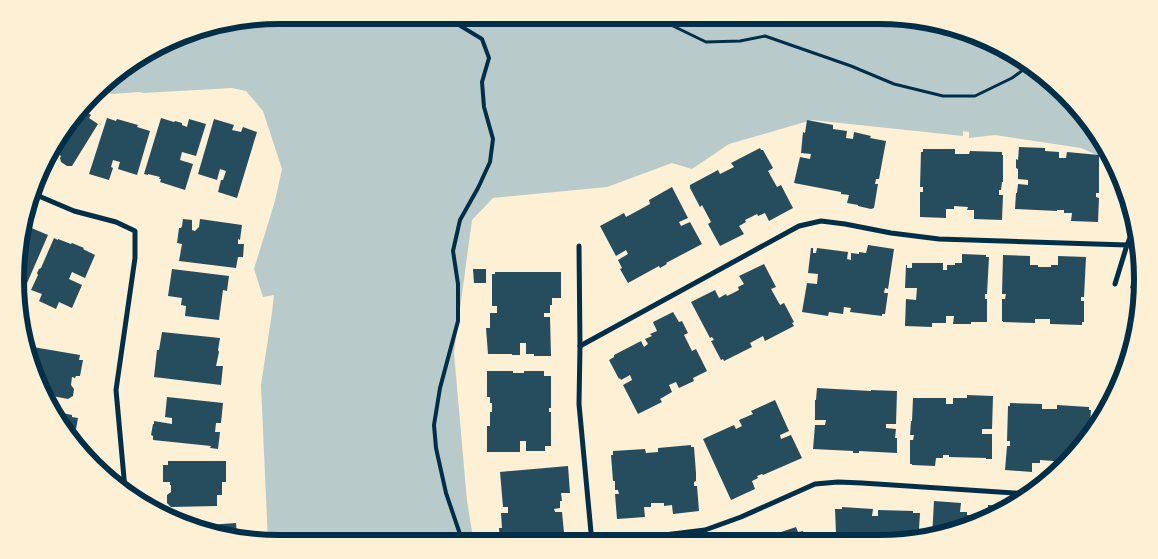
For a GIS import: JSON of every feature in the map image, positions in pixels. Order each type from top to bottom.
[{"type":"street","points":[[38,196],[74,211],[116,222],[135,231],[135,258],[116,390],[124,482]]},
{"type":"street","points":[[580,346],[799,226],[821,221],[939,239],[1126,245]]},
{"type":"street","points":[[1115,284],[1130,237]]},
{"type":"street","points":[[579,246],[579,404],[591,535]]},
{"type":"street","points":[[665,535],[705,530],[740,517],[815,484],[838,482],[862,483],[1019,493]]},
{"type":"lane","points":[[457,24],[482,39],[489,58],[482,82],[484,107],[493,139],[490,162],[460,220],[453,251],[458,284],[458,322],[440,388],[434,425],[436,448],[446,493],[460,535]]},
{"type":"path","points":[[669,24],[706,42],[765,36],[852,66],[894,84],[942,96],[975,96],[1012,78],[1024,69]]},
{"type":"shaded area","points":[[263,24],[895,24],[945,32],[961,37],[992,50],[1021,67],[1047,87],[1071,111],[1091,137],[1103,158],[1081,148],[995,135],[969,138],[969,132],[963,131],[963,136],[812,120],[729,144],[692,169],[672,163],[607,187],[493,198],[472,220],[454,353],[467,501],[473,535],[268,535],[261,385],[274,295],[263,297],[254,269],[275,201],[282,169],[263,111],[246,91],[232,88],[112,94],[106,92],[137,67],[166,50],[213,32]]},
{"type":"building","points":[[86,112],[91,115],[89,118],[98,124],[72,166],[67,166],[61,162],[61,156],[57,153],[58,152]]},
{"type":"building","points":[[107,118],[138,125],[137,127],[150,131],[137,175],[118,169],[120,162],[113,160],[111,167],[113,168],[109,180],[89,174]]},
{"type":"building","points":[[161,118],[182,123],[182,125],[187,127],[189,119],[206,124],[196,156],[182,152],[180,160],[193,164],[185,190],[160,182],[160,177],[144,174]]},
{"type":"building","points":[[214,119],[234,125],[232,130],[241,132],[243,127],[257,132],[237,198],[218,192],[226,171],[220,169],[217,180],[198,174]]},
{"type":"building","points":[[807,120],[833,125],[833,129],[847,131],[846,138],[853,139],[854,132],[886,141],[879,179],[876,179],[875,184],[878,184],[874,208],[871,209],[847,203],[849,195],[841,194],[841,192],[794,183],[800,157],[810,159],[811,154],[801,153],[803,132],[805,133]]},
{"type":"building","points":[[1019,147],[1045,148],[1045,151],[1059,152],[1059,158],[1066,158],[1067,152],[1099,155],[1099,193],[1096,193],[1096,197],[1099,198],[1098,222],[1071,221],[1072,213],[1064,213],[1064,210],[1015,209],[1018,184],[1028,185],[1028,180],[1018,179],[1016,159],[1018,160]]},
{"type":"building","points":[[760,148],[773,168],[768,171],[777,187],[781,185],[793,208],[769,221],[765,213],[758,216],[757,214],[745,220],[746,222],[739,226],[744,234],[720,246],[708,224],[711,222],[702,205],[700,207],[690,185],[718,170],[720,174],[734,167],[731,163]]},
{"type":"building","points":[[923,149],[955,149],[955,154],[969,154],[970,151],[1002,152],[1003,182],[999,195],[1003,195],[1002,220],[974,219],[974,210],[967,210],[968,207],[954,206],[954,209],[946,209],[946,218],[920,217],[920,192],[923,192],[923,187],[920,187],[921,152],[923,152]]},
{"type":"building","points":[[672,187],[688,218],[679,222],[681,226],[690,222],[702,244],[660,268],[659,266],[628,283],[620,269],[622,268],[618,260],[628,254],[626,250],[616,256],[600,226],[624,213],[626,217],[650,204],[649,200]]},
{"type":"building","points":[[183,219],[192,220],[192,230],[195,231],[199,227],[200,219],[242,225],[238,244],[244,244],[243,257],[238,257],[236,268],[179,261],[182,244],[177,243],[179,228],[182,226]]},
{"type":"building","points":[[29,227],[48,235],[24,290],[24,263]]},
{"type":"building","points":[[54,238],[72,243],[95,255],[85,278],[72,272],[69,279],[82,285],[72,308],[59,302],[56,309],[39,301],[42,294],[31,290]]},
{"type":"building","points":[[868,245],[894,249],[888,289],[885,288],[884,293],[888,293],[885,314],[882,314],[882,316],[850,312],[851,308],[844,307],[843,314],[829,312],[828,316],[802,312],[807,283],[817,284],[818,274],[808,273],[811,248],[813,248],[813,253],[816,253],[817,248],[848,252],[847,259],[851,260],[851,253],[866,253]]},
{"type":"building","points":[[962,254],[986,255],[986,257],[989,257],[987,294],[985,294],[985,299],[987,299],[987,322],[953,324],[954,316],[946,316],[946,323],[932,323],[932,327],[905,326],[906,299],[916,300],[917,288],[905,288],[906,265],[907,268],[912,268],[912,263],[943,263],[943,270],[947,270],[947,265],[962,263]]},
{"type":"building","points":[[1003,255],[1030,256],[1030,265],[1038,265],[1038,267],[1058,265],[1058,256],[1086,257],[1084,297],[1081,297],[1081,301],[1084,301],[1084,322],[1082,322],[1082,325],[1050,324],[1050,319],[1035,319],[1035,323],[1003,322],[1002,299],[1005,299],[1006,294],[1002,294]]},
{"type":"building","points":[[764,264],[776,287],[771,289],[780,305],[784,303],[794,322],[792,323],[794,326],[765,341],[763,336],[750,343],[752,347],[724,361],[723,359],[721,360],[711,341],[714,340],[712,337],[710,338],[691,302],[715,290],[719,298],[739,290],[738,287],[744,284],[739,276]]},
{"type":"building","points":[[172,269],[229,276],[227,291],[223,290],[219,320],[185,316],[186,306],[181,305],[182,298],[168,296]]},
{"type":"building","points":[[473,269],[486,269],[486,283],[474,283]]},
{"type":"building","points":[[495,272],[561,272],[561,298],[552,298],[550,313],[544,313],[544,317],[550,317],[551,356],[526,354],[526,343],[520,343],[520,355],[488,354],[486,328],[490,328],[490,313],[497,313],[497,306],[492,306],[492,274],[495,274]]},
{"type":"building","points":[[1134,273],[1134,289],[1130,288]]},
{"type":"building","points":[[673,312],[679,322],[682,321],[688,333],[684,335],[692,351],[696,349],[707,371],[693,378],[694,381],[679,388],[676,382],[669,385],[672,392],[660,399],[662,402],[638,414],[623,385],[632,380],[630,375],[621,380],[619,379],[609,360],[614,355],[641,341],[644,347],[648,344],[645,339],[657,331],[653,322]]},
{"type":"building","points":[[162,332],[220,338],[216,366],[223,366],[221,385],[154,377],[157,350],[159,350]]},
{"type":"building","points":[[32,347],[80,355],[79,360],[83,360],[80,376],[72,377],[73,396],[68,399],[52,396]]},
{"type":"building","points":[[487,371],[524,373],[524,371],[544,371],[544,376],[551,376],[551,408],[549,408],[549,412],[551,412],[551,446],[545,446],[545,451],[526,451],[526,441],[520,441],[520,452],[487,452],[487,426],[490,426],[492,403],[490,403],[490,397],[487,397]]},
{"type":"building","points":[[817,388],[897,391],[896,424],[886,424],[886,428],[896,429],[897,453],[859,451],[859,453],[853,453],[853,451],[813,449],[815,425],[825,425],[826,420],[815,420]]},
{"type":"building","points":[[967,395],[993,396],[992,429],[982,429],[982,434],[992,434],[992,459],[949,457],[949,455],[943,455],[943,458],[936,458],[935,466],[910,464],[910,440],[913,440],[914,435],[910,435],[913,398],[946,398],[946,404],[953,404],[953,398],[967,398]]},
{"type":"building","points":[[167,397],[223,403],[221,423],[216,423],[215,432],[220,432],[218,449],[210,448],[211,446],[153,440],[151,435],[154,421],[172,424],[172,418],[165,417]]},
{"type":"building","points":[[775,400],[789,431],[780,435],[781,439],[791,435],[802,458],[757,476],[758,478],[752,481],[755,489],[731,500],[703,439],[734,425],[736,429],[742,426],[739,420],[753,414],[751,411]]},
{"type":"building","points":[[1010,403],[1042,404],[1042,409],[1057,409],[1057,405],[1089,407],[1089,410],[1091,410],[1090,423],[1071,448],[1055,464],[1054,461],[1040,460],[1040,463],[1032,463],[1032,472],[1005,470],[1007,446],[1010,446],[1010,441],[1007,441],[1008,406],[1010,406]]},
{"type":"building","points":[[61,413],[72,415],[72,417],[78,418],[75,433]]},
{"type":"building","points":[[691,445],[691,447],[694,447],[696,481],[694,486],[697,486],[699,511],[673,514],[672,505],[664,506],[664,503],[651,503],[651,507],[644,507],[645,517],[617,519],[615,494],[619,494],[618,490],[615,490],[615,481],[613,481],[611,455],[613,455],[613,451],[645,449],[646,453],[658,452],[658,448]]},
{"type":"building","points":[[168,461],[226,461],[226,482],[222,482],[222,495],[217,495],[217,506],[171,507],[167,503],[167,495],[171,492],[171,485],[170,482],[163,482],[163,465],[168,465]]},
{"type":"building","points":[[568,466],[570,493],[561,493],[562,501],[560,501],[560,508],[554,509],[555,512],[562,512],[564,535],[499,535],[499,528],[502,528],[501,513],[508,513],[508,507],[503,507],[500,472]]},
{"type":"building","points":[[934,501],[961,503],[960,512],[967,512],[967,515],[977,516],[945,527],[932,529]]},
{"type":"building","points":[[988,505],[998,505],[988,511]]},
{"type":"building","points":[[842,507],[873,509],[872,516],[878,516],[878,510],[913,511],[913,513],[920,513],[919,529],[917,529],[917,532],[895,535],[846,535],[836,533],[835,509],[842,509]]},
{"type":"building","points":[[236,523],[237,531],[213,527],[207,525]]},
{"type":"building","points":[[796,527],[798,532],[803,531],[804,535],[772,535]]}]
